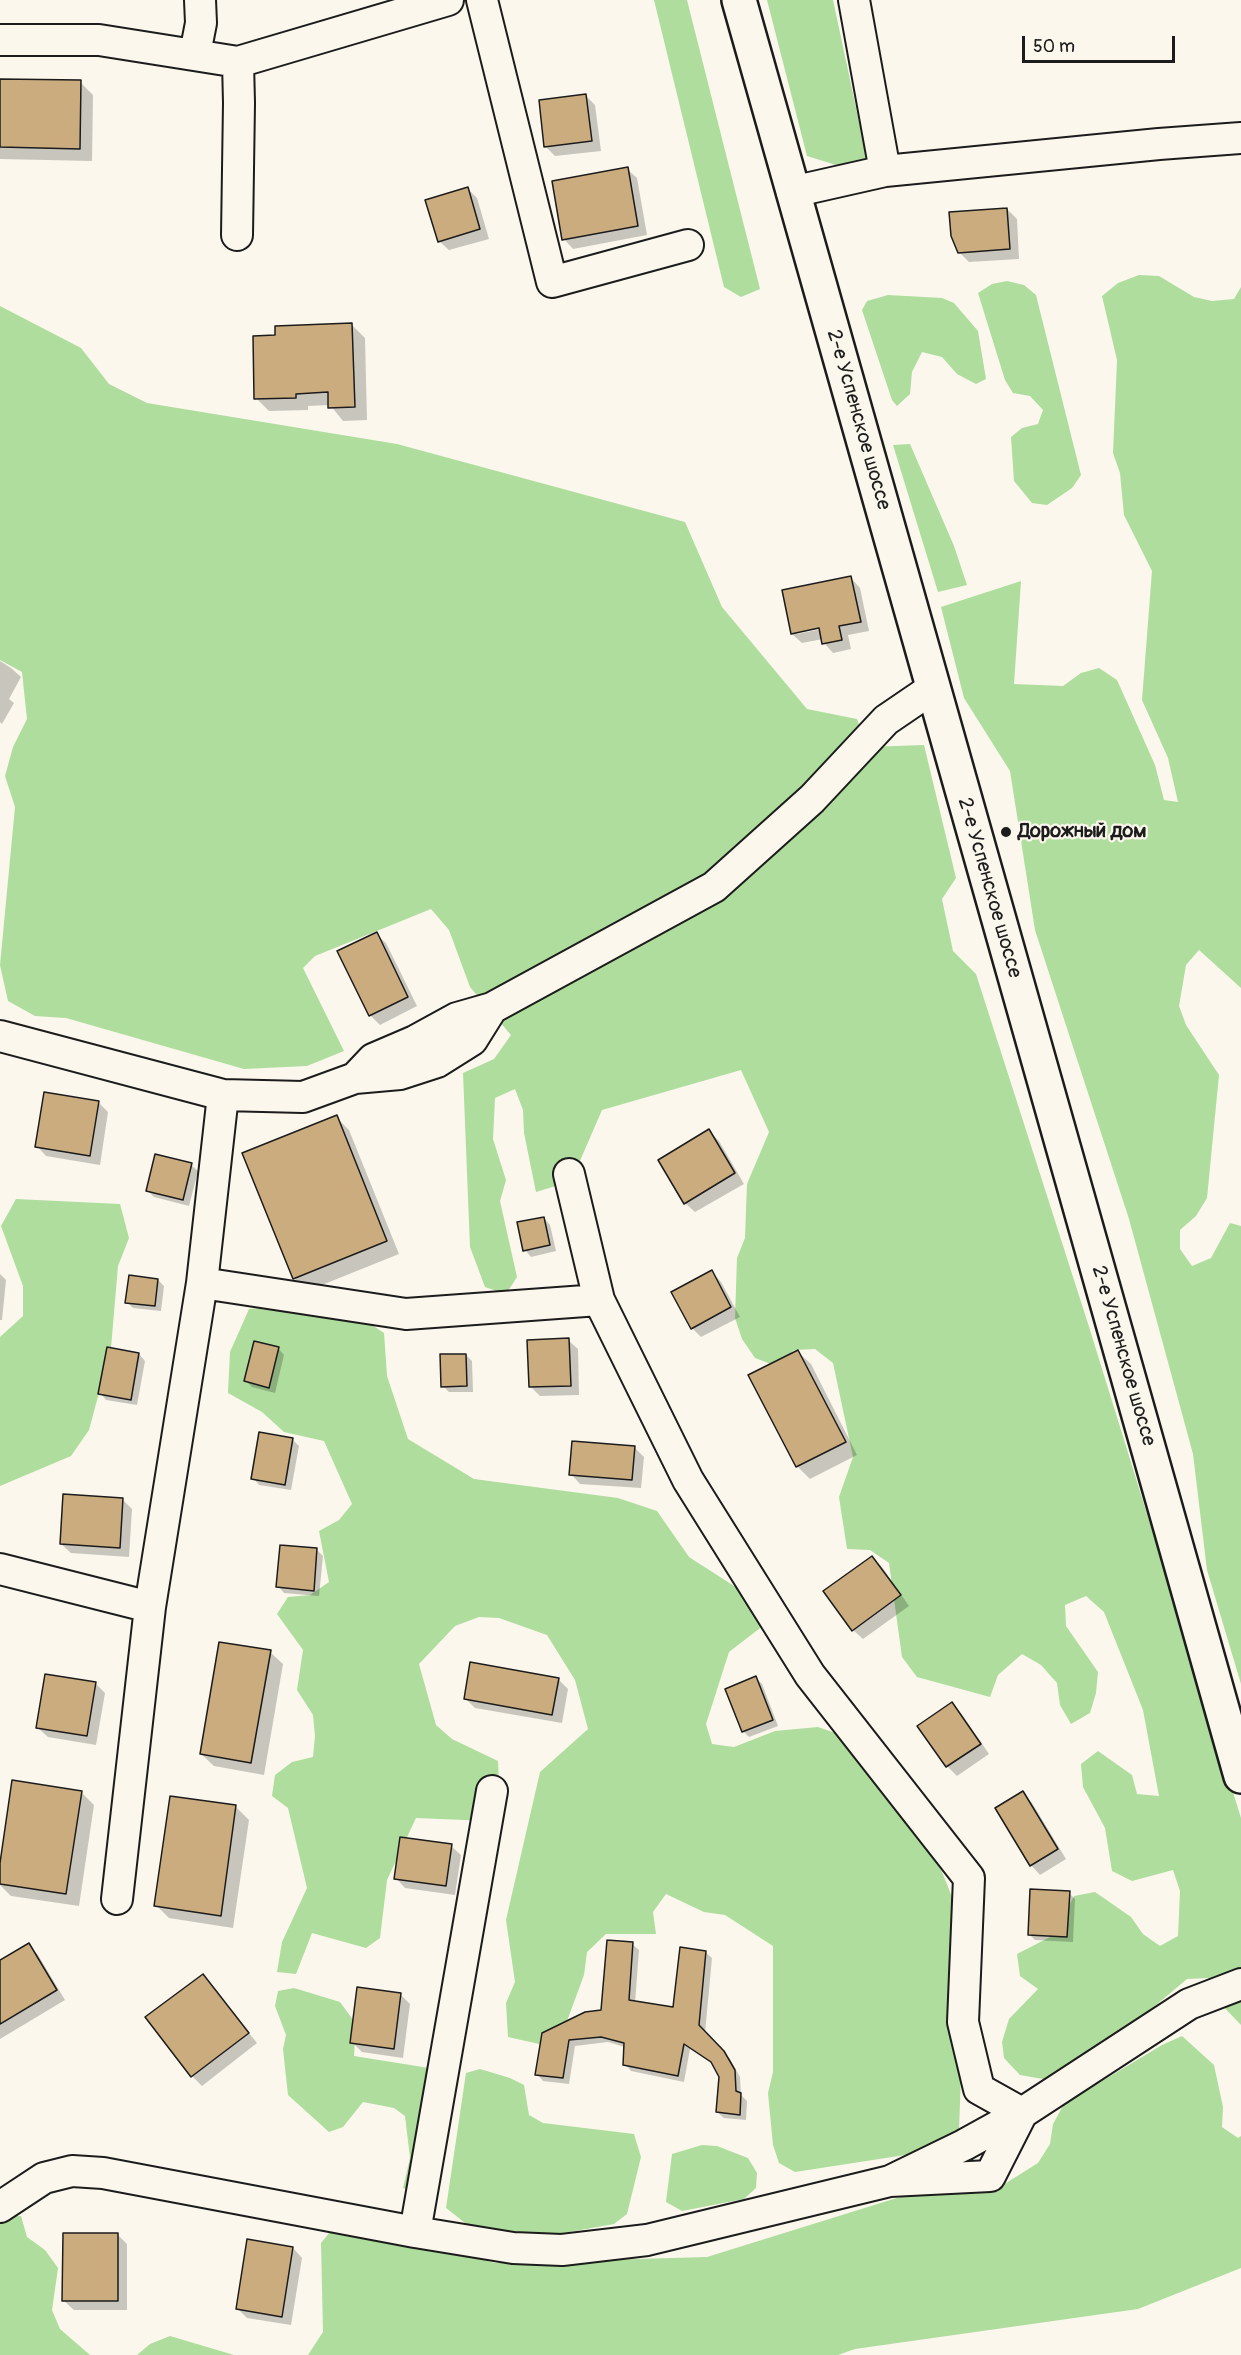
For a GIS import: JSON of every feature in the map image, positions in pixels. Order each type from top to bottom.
[{"type":"main road","name":"2-е Успенское шоссе","points":[[739,0],[933,688],[1236,1740],[1241,1776]]},
{"type":"street","points":[[195,54],[201,23],[200,0]]},
{"type":"street","points":[[0,40],[99,40],[238,62],[448,0]]},
{"type":"street","points":[[482,0],[552,282],[688,245]]},
{"type":"street","points":[[854,0],[885,171]]},
{"type":"street","points":[[237,235],[240,103],[238,62]]},
{"type":"street","points":[[792,192],[885,171],[1241,138]]},
{"type":"street","points":[[0,1036],[223,1095],[303,1096],[355,1078],[400,1074],[437,1062],[472,1040],[492,1008],[714,887],[812,799],[886,720],[933,688]]},
{"type":"street","points":[[117,1899],[150,1607],[202,1283],[223,1095]]},
{"type":"street","points":[[569,1174],[598,1300],[688,1480],[810,1675],[969,1878],[963,2022],[979,2089],[1022,2113]]},
{"type":"street","points":[[202,1283],[406,1314],[598,1300]]},
{"type":"street","points":[[0,1569],[150,1607]]},
{"type":"street","points":[[415,2232],[492,1791]]},
{"type":"street","points":[[890,2181],[964,2145],[1022,2113],[1189,2004],[1241,1984]]},
{"type":"street","points":[[0,2207],[44,2178],[72,2171],[114,2175],[415,2232],[513,2248],[562,2250],[646,2240],[890,2181],[990,2176],[1022,2113]]},
{"type":"green space","points":[[654,0],[687,0],[760,289],[741,297],[724,287]]},
{"type":"green space","points":[[767,0],[833,0],[868,164],[852,170],[807,156]]},
{"type":"green space","points":[[1139,275],[1159,276],[1194,297],[1212,301],[1234,299],[1241,287],[1241,988],[1199,950],[1186,965],[1179,1006],[1186,1025],[1219,1075],[1207,1198],[1196,1216],[1180,1230],[1180,1249],[1192,1266],[1211,1258],[1230,1223],[1241,1226],[1241,1684],[1207,1570],[1193,1454],[1129,1219],[1035,930],[1010,771],[964,698],[941,607],[1021,581],[1014,684],[1063,686],[1081,673],[1099,668],[1117,680],[1155,765],[1164,800],[1178,802],[1168,758],[1142,700],[1152,571],[1124,515],[1120,473],[1113,453],[1117,360],[1102,296],[1118,283]]},
{"type":"green space","points":[[1007,281],[1024,285],[1036,295],[1081,475],[1072,488],[1047,505],[1032,503],[1014,481],[1011,437],[1022,428],[1038,424],[1043,410],[1030,396],[1013,393],[1005,380],[978,293],[992,284]]},
{"type":"green space","points":[[888,295],[942,298],[954,303],[978,331],[986,379],[976,384],[957,374],[942,357],[922,352],[912,372],[910,394],[897,406],[892,400],[862,310],[867,301]]},
{"type":"green space","points":[[0,306],[81,348],[109,384],[147,403],[397,444],[685,522],[722,607],[807,709],[857,719],[867,747],[924,745],[956,878],[942,899],[953,951],[976,974],[1090,1330],[1241,1818],[1241,2025],[1217,2000],[1208,1978],[1187,1979],[1100,2052],[1066,2077],[1043,2079],[1020,2075],[1004,2058],[1002,2042],[1009,2019],[1038,1989],[1020,1976],[1017,1954],[1054,1935],[1074,1896],[1095,1892],[1131,1917],[1143,1934],[1160,1946],[1178,1936],[1180,1891],[1173,1870],[1132,1881],[1112,1871],[1105,1828],[1083,1787],[1081,1764],[1098,1751],[1132,1775],[1137,1794],[1159,1796],[1143,1710],[1104,1612],[1086,1596],[1065,1605],[1066,1626],[1098,1672],[1096,1693],[1090,1713],[1071,1724],[1060,1705],[1057,1683],[1041,1665],[1022,1654],[998,1675],[990,1697],[917,1677],[902,1657],[889,1563],[870,1550],[847,1549],[839,1497],[853,1457],[833,1363],[815,1349],[794,1350],[776,1366],[755,1358],[742,1339],[735,1318],[737,1258],[745,1238],[747,1184],[769,1132],[741,1070],[602,1110],[576,1170],[559,1185],[536,1192],[524,1133],[523,1110],[515,1089],[495,1098],[493,1139],[506,1180],[500,1201],[517,1277],[506,1294],[485,1287],[470,1247],[463,1073],[494,1059],[511,1035],[470,987],[449,930],[431,909],[315,956],[303,968],[344,1051],[307,1066],[244,1069],[66,1018],[35,1016],[8,1001],[0,965],[15,807],[5,776],[13,747],[27,719],[22,672],[0,660]]},
{"type":"green space","points":[[910,444],[954,546],[967,585],[938,592],[893,445]]},
{"type":"green space","points":[[16,1199],[120,1204],[129,1238],[118,1266],[111,1348],[89,1430],[71,1456],[0,1486],[0,1337],[23,1316],[23,1286],[1,1226]]},
{"type":"green space","points":[[270,1307],[366,1321],[384,1333],[387,1376],[408,1439],[474,1479],[618,1498],[657,1511],[689,1557],[762,1604],[764,1625],[729,1652],[706,1724],[712,1744],[734,1747],[775,1731],[818,1727],[864,1743],[942,1872],[966,1932],[959,2131],[931,2151],[795,2172],[779,2163],[773,2145],[768,2093],[773,2072],[773,1946],[725,1915],[704,1912],[666,1894],[653,1912],[656,1934],[606,1934],[587,1952],[584,1975],[557,2048],[508,2037],[506,2003],[515,1982],[506,1920],[540,1772],[588,1729],[575,1680],[547,1635],[499,1618],[479,1617],[455,1626],[419,1664],[436,1725],[452,1739],[498,1761],[499,1783],[488,1821],[416,1818],[387,1880],[380,1938],[366,1948],[312,1933],[296,1974],[277,1972],[282,1942],[307,1888],[288,1808],[272,1796],[275,1775],[292,1762],[313,1757],[315,1736],[313,1715],[297,1690],[303,1650],[277,1614],[288,1597],[310,1595],[329,1582],[319,1531],[339,1520],[352,1504],[324,1441],[284,1432],[262,1412],[228,1393],[230,1352],[249,1309]]},
{"type":"green space","points":[[294,1988],[340,2002],[356,2024],[354,2056],[429,2068],[417,2192],[403,2188],[410,2158],[405,2116],[394,2108],[363,2102],[343,2127],[329,2132],[288,2095],[283,2049],[286,2035],[275,2006],[278,1991]]},
{"type":"green space","points":[[1182,2036],[1214,2065],[1223,2107],[1222,2127],[1238,2138],[1241,2136],[1241,2268],[1138,2309],[855,2349],[838,2355],[308,2355],[323,2332],[321,2243],[334,2227],[356,2227],[495,2263],[707,2257],[961,2178],[1003,2185],[1038,2163],[1050,2144],[1053,2124],[1064,2104],[1162,2045]]},
{"type":"green space","points":[[480,2069],[524,2085],[529,2115],[543,2123],[634,2134],[641,2157],[627,2214],[614,2224],[547,2236],[498,2234],[469,2226],[446,2208],[466,2073]]},
{"type":"green space","points":[[702,2145],[717,2146],[748,2158],[757,2173],[756,2188],[744,2199],[682,2211],[666,2202],[672,2154]]},
{"type":"green space","points":[[21,2216],[27,2237],[45,2250],[58,2268],[52,2310],[60,2329],[90,2355],[0,2355],[0,2217]]},
{"type":"green space","points":[[170,2336],[234,2355],[137,2355],[150,2344]]},
{"type":"building","points":[[0,79],[81,80],[80,149],[0,147]]},
{"type":"building","points":[[586,94],[592,141],[544,147],[539,100]]},
{"type":"building","points":[[628,167],[638,226],[562,240],[552,181]]},
{"type":"building","points":[[468,187],[480,229],[438,242],[425,200]]},
{"type":"building","points":[[1007,208],[1010,249],[958,253],[951,236],[949,212]]},
{"type":"building","points":[[352,323],[355,407],[328,408],[328,392],[296,394],[296,398],[254,399],[253,336],[275,335],[275,326]]},
{"type":"building","points":[[851,576],[861,622],[839,626],[842,640],[822,644],[819,628],[791,634],[782,590]]},
{"type":"building","points":[[377,932],[408,997],[369,1016],[337,951]]},
{"type":"building","points":[[44,1092],[99,1101],[90,1156],[35,1147]]},
{"type":"building","points":[[337,1115],[387,1241],[293,1279],[242,1153]]},
{"type":"building","points":[[709,1129],[735,1173],[684,1204],[658,1160]]},
{"type":"building","points":[[155,1154],[192,1163],[183,1200],[146,1191]]},
{"type":"building","points":[[544,1217],[550,1245],[523,1251],[517,1222]]},
{"type":"building","points":[[712,1270],[731,1307],[691,1329],[671,1292]]},
{"type":"building","points":[[129,1275],[158,1279],[155,1306],[125,1303]]},
{"type":"building","points":[[569,1338],[571,1386],[529,1387],[527,1340]]},
{"type":"building","points":[[254,1341],[279,1347],[269,1388],[244,1381]]},
{"type":"building","points":[[107,1347],[139,1353],[131,1400],[98,1394]]},
{"type":"building","points":[[798,1350],[846,1442],[796,1467],[748,1375]]},
{"type":"building","points":[[440,1354],[466,1354],[467,1386],[441,1387]]},
{"type":"building","points":[[259,1432],[293,1438],[285,1485],[251,1479]]},
{"type":"building","points":[[572,1441],[635,1446],[632,1480],[569,1475]]},
{"type":"building","points":[[63,1494],[123,1498],[120,1548],[60,1544]]},
{"type":"building","points":[[280,1545],[317,1548],[314,1591],[276,1587]]},
{"type":"building","points":[[872,1556],[901,1595],[852,1631],[823,1591]]},
{"type":"building","points":[[219,1642],[271,1650],[251,1763],[200,1754]]},
{"type":"building","points":[[470,1662],[559,1678],[552,1715],[464,1699]]},
{"type":"building","points":[[45,1674],[96,1682],[87,1736],[36,1728]]},
{"type":"building","points":[[756,1676],[773,1720],[742,1732],[725,1689]]},
{"type":"building","points":[[952,1702],[981,1744],[946,1767],[917,1726]]},
{"type":"building","points":[[12,1780],[82,1791],[66,1894],[0,1884],[0,1863]]},
{"type":"building","points":[[1023,1791],[1058,1849],[1030,1866],[995,1808]]},
{"type":"building","points":[[170,1796],[236,1805],[221,1916],[154,1906]]},
{"type":"building","points":[[400,1837],[452,1844],[446,1886],[394,1879]]},
{"type":"building","points":[[1030,1889],[1070,1891],[1067,1937],[1028,1935]]},
{"type":"building","points":[[607,1940],[633,1942],[629,2000],[673,2007],[680,1947],[706,1951],[699,2025],[724,2051],[735,2070],[736,2091],[741,2093],[740,2115],[716,2112],[719,2077],[711,2062],[684,2044],[678,2076],[623,2065],[624,2043],[601,2037],[569,2040],[563,2078],[535,2075],[542,2033],[585,2012],[601,2010]]},
{"type":"building","points":[[29,1943],[57,1990],[0,2024],[0,1960]]},
{"type":"building","points":[[203,1974],[249,2033],[191,2077],[145,2017]]},
{"type":"building","points":[[357,1987],[401,1993],[394,2049],[350,2043]]},
{"type":"building","points":[[63,2233],[118,2233],[118,2301],[62,2301]]},
{"type":"building","points":[[247,2239],[293,2247],[282,2317],[236,2309]]},
{"type":"place","name":"Дорожный дом","points":[[1006,832]]}]
